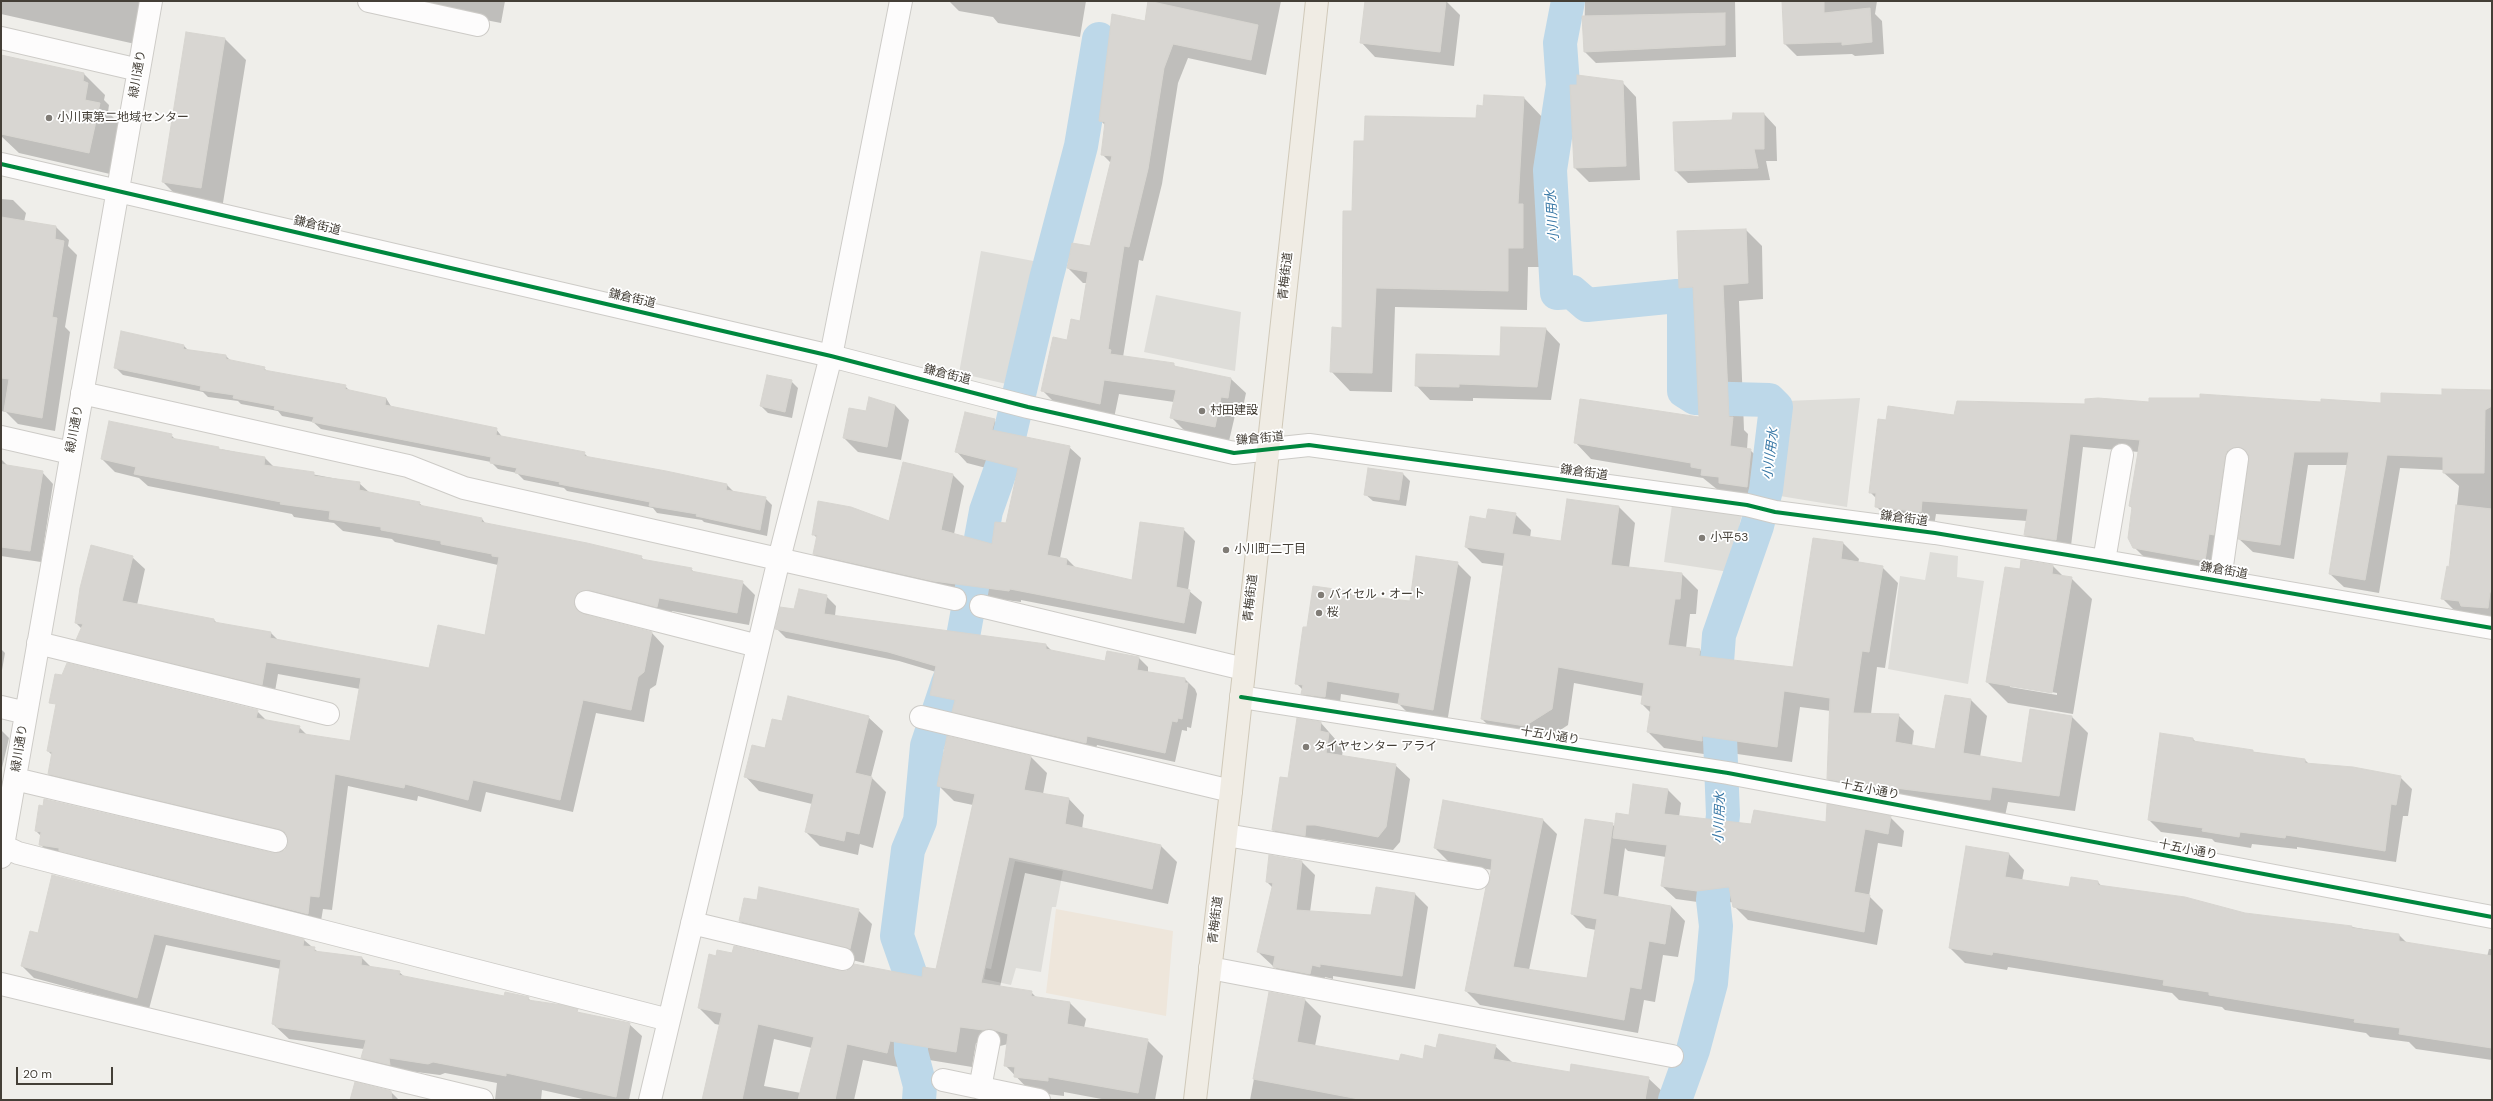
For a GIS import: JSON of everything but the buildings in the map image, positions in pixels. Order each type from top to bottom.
[{"type":"main road","name":"青梅街道","points":[[1195,1100],[1231,791],[1317,1]]},
{"type":"street","name":"緑川通り","points":[[2,849],[70,453],[82,393],[151,1]]},
{"type":"street","points":[[369,1],[478,25]]},
{"type":"street","points":[[650,1100],[758,646],[831,356],[901,1]]},
{"type":"street","points":[[1,38],[138,70]]},
{"type":"street","name":"鎌倉街道","points":[[1,164],[831,356],[1028,407],[1234,453],[1309,445],[1747,505],[1774,512],[1935,534],[2220,580],[2492,628]]},
{"type":"street","points":[[82,393],[408,466],[464,488],[955,599]]},
{"type":"street","points":[[1,436],[70,453]]},
{"type":"street","points":[[2104,561],[2122,455]]},
{"type":"street","points":[[2220,580],[2237,459]]},
{"type":"street","points":[[586,602],[758,646]]},
{"type":"street","points":[[981,606],[1244,668]]},
{"type":"street","points":[[38,643],[328,714]]},
{"type":"street","name":"十五小通り","points":[[1241,697],[1718,772],[2492,917]]},
{"type":"street","points":[[1,707],[26,713]]},
{"type":"street","points":[[921,717],[1231,791]]},
{"type":"street","points":[[15,779],[276,841]]},
{"type":"street","points":[[1226,835],[1478,878]]},
{"type":"street","points":[[2,849],[669,1020]]},
{"type":"street","points":[[692,923],[843,959]]},
{"type":"street","points":[[1210,968],[1672,1056]]},
{"type":"street","points":[[1,984],[482,1100]]},
{"type":"street","points":[[980,1088],[989,1041]]},
{"type":"street","points":[[943,1080],[1039,1100]]},
{"type":"shaded area","points":[[981,251],[1044,263],[1015,386],[959,373]]},
{"type":"shaded area","points":[[1156,295],[1241,312],[1235,371],[1144,352]]},
{"type":"shaded area","points":[[1860,398],[1847,507],[1774,495],[1786,401]]},
{"type":"shaded area","name":"小平53","points":[[1672,505],[1742,514],[1729,572],[1664,562]]},
{"type":"shaded area","points":[[1930,552],[1958,556],[1957,577],[1984,581],[1968,684],[1888,669],[1900,576],[1925,580]]},
{"type":"shaded area","points":[[1015,861],[1063,871],[1056,907],[1052,907],[1041,972],[1016,968],[1011,985],[984,979],[986,968],[991,969]]},
{"type":"shaded area","points":[[1056,909],[1173,931],[1166,1016],[1046,993]]},
{"type":"waterway","name":"小川用水","points":[[1568,1],[1560,43],[1563,85],[1550,170],[1557,293],[1572,292],[1587,305],[1677,296],[1684,303],[1684,391],[1695,398],[1769,400],[1776,407],[1766,490],[1757,526],[1719,635],[1717,662],[1723,815],[1713,900],[1716,926],[1711,983],[1693,1050],[1675,1100]]},
{"type":"waterway","points":[[919,1100],[920,1086],[911,1052],[910,973],[897,936],[908,850],[920,821],[927,746],[948,683],[960,653],[986,511],[1003,463],[1046,279],[1081,146],[1099,39]]},
{"type":"cycle path","points":[[1,164],[831,356],[1028,407],[1234,453],[1309,445],[1747,505],[1775,512],[1935,533],[2492,628]]},
{"type":"cycle path","points":[[1241,697],[1728,773],[2492,917]]},
{"type":"place","name":"小川東第二地域センター","points":[[49,118]]},
{"type":"place","name":"村田建設","points":[[1202,411]]},
{"type":"place","name":"小平53","points":[[1702,538]]},
{"type":"place","name":"小川町二丁目","points":[[1226,550]]},
{"type":"place","name":"バイセル・オート","points":[[1321,595]]},
{"type":"place","name":"桜","points":[[1319,613]]},
{"type":"place","name":"タイヤセンター アライ","points":[[1306,747]]}]
